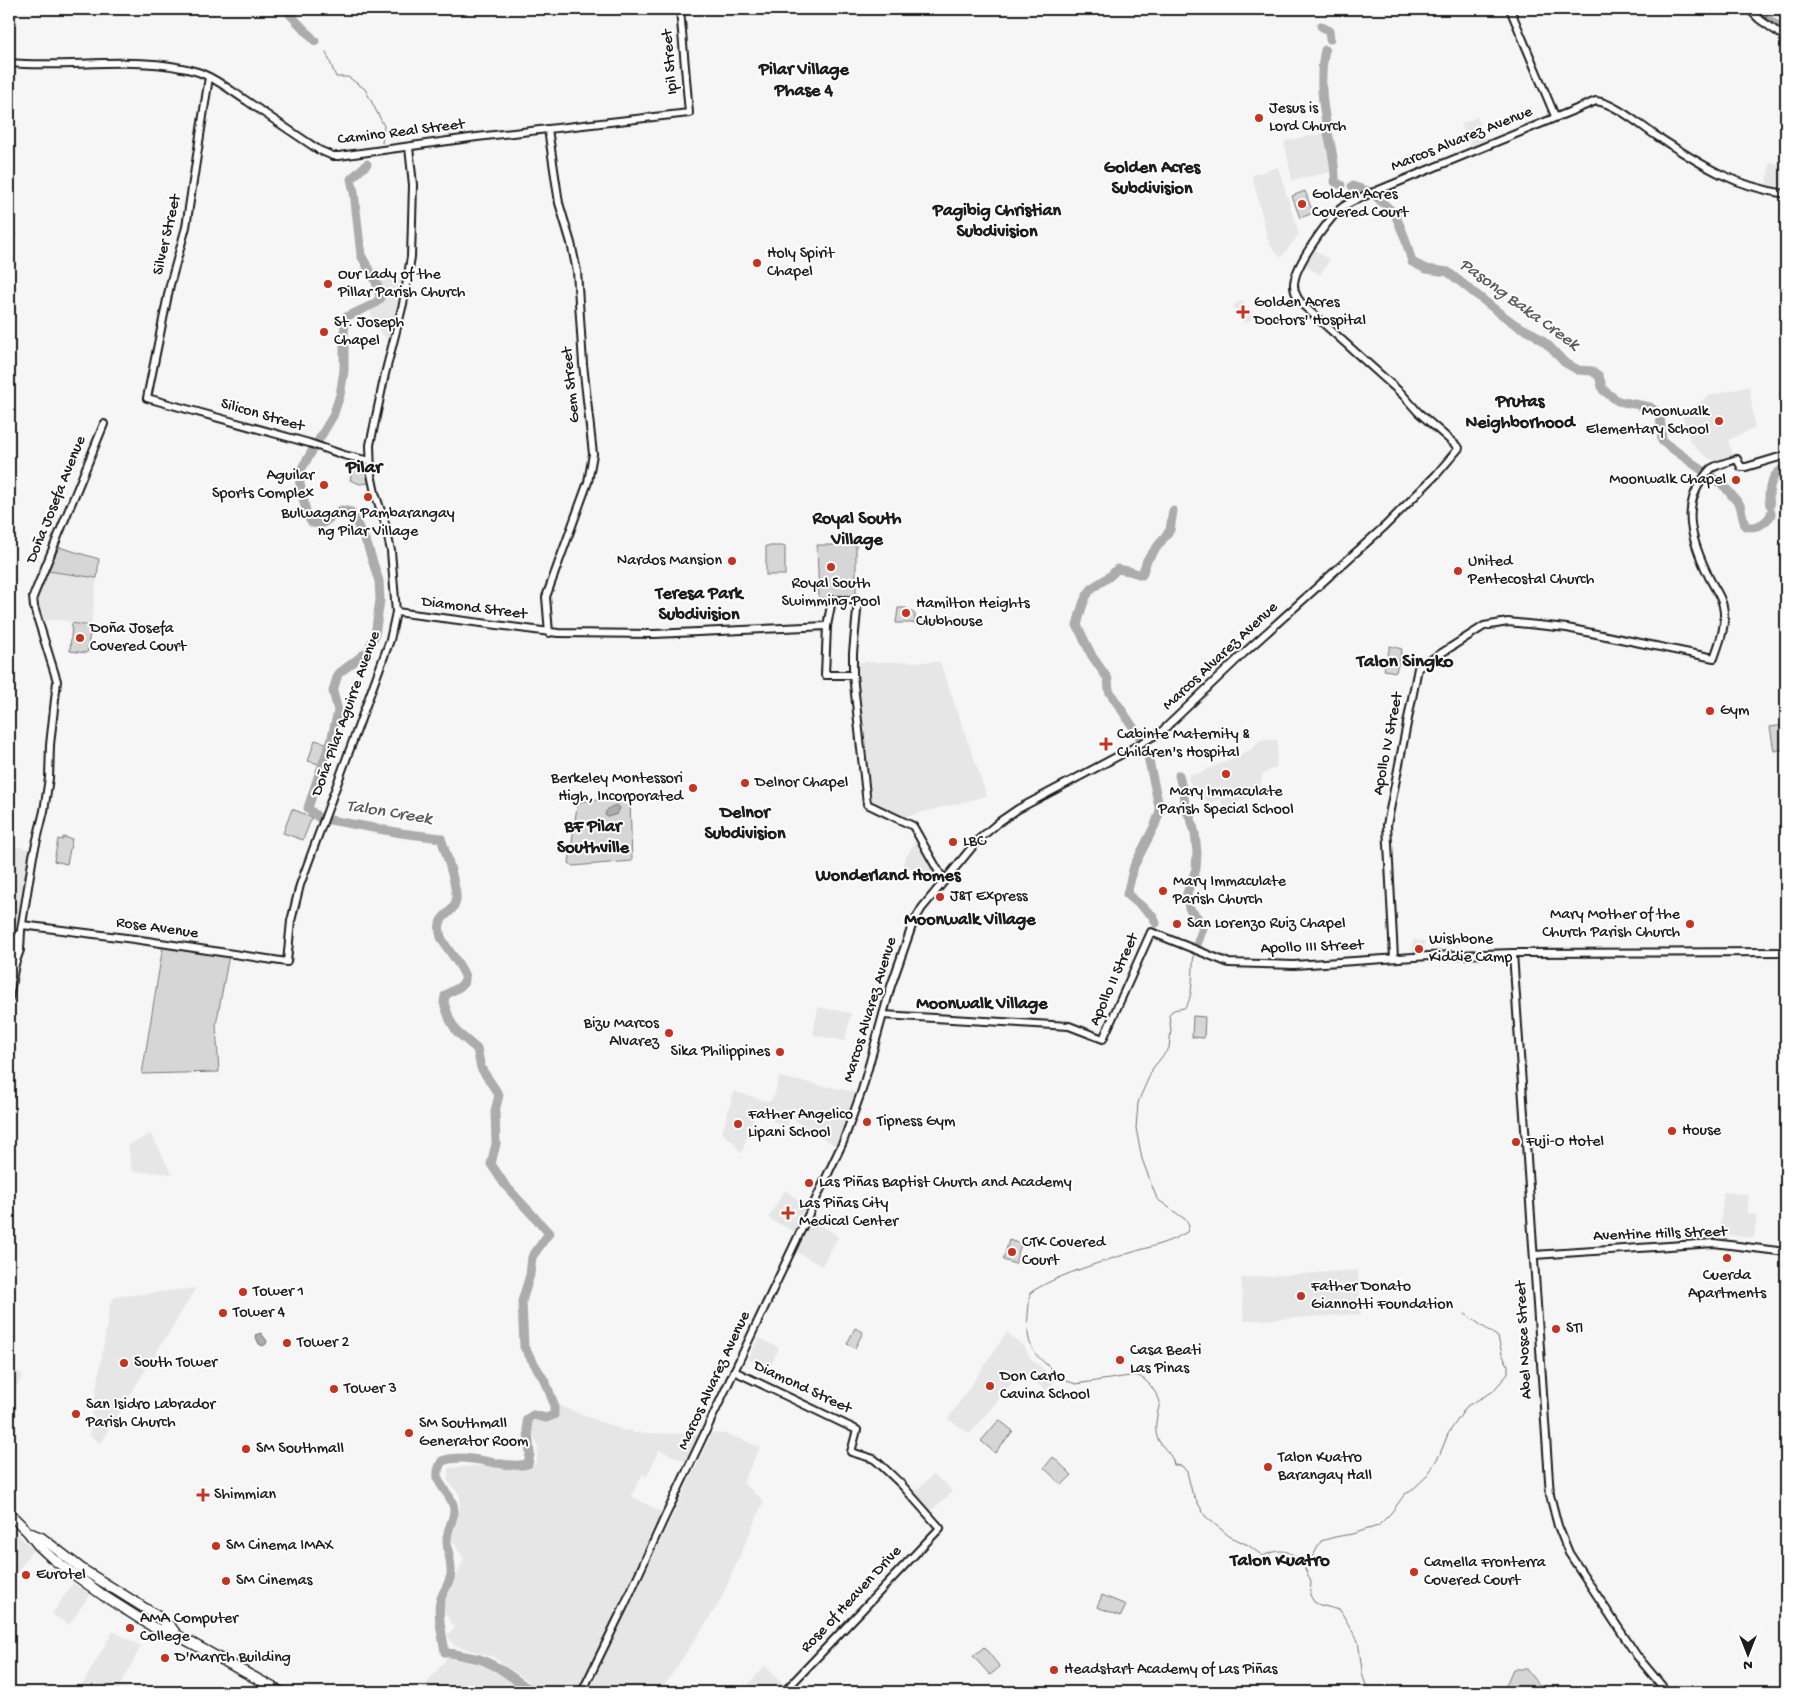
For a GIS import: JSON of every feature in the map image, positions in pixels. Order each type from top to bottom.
[{"type":"highway","points":[[9,1513],[28,1532],[42,1538],[82,1570],[158,1617],[171,1626],[177,1635],[281,1692]]},
{"type":"street","name":"Ipil Street","points":[[680,9],[689,113]]},
{"type":"street","points":[[1510,9],[1555,116]]},
{"type":"street","points":[[1749,9],[1786,38]]},
{"type":"street","name":"Camino Real Street","points":[[9,63],[134,64],[180,67],[209,76],[326,154],[340,156],[689,113]]},
{"type":"street","name":"Silver Street","points":[[147,398],[170,285],[186,227],[209,76]]},
{"type":"street","name":"Marcos Alvarez Avenue","points":[[582,1692],[843,1142],[862,1090],[891,986],[911,928],[922,908],[978,840],[998,822],[1041,796],[1161,732],[1385,526],[1436,475],[1459,448],[1304,306],[1295,292],[1294,282],[1298,268],[1326,225],[1343,207],[1369,193],[1485,147],[1555,116],[1589,103],[1601,102],[1611,106],[1717,173],[1750,188],[1786,194]]},
{"type":"street","name":"Gem Street","points":[[548,129],[559,203],[572,244],[577,272],[582,364],[593,454],[588,482],[546,597],[549,633]]},
{"type":"street","name":"Doña Pilar Aguirre Avenue","points":[[287,962],[295,902],[321,825],[390,640],[396,612],[389,538],[375,493],[370,461],[370,445],[385,374],[403,304],[411,257],[413,185],[409,147]]},
{"type":"street","name":"Silicon Street","points":[[147,398],[370,461]]},
{"type":"street","name":"Doña Josefa Avenue","points":[[9,998],[15,964],[20,950],[21,928],[33,856],[47,792],[57,680],[34,607],[33,597],[104,424]]},
{"type":"street","name":"Apollo IV Street","points":[[1394,958],[1387,825],[1418,668],[1484,626],[1508,622],[1567,628],[1714,658],[1724,621],[1723,603],[1697,552],[1691,528],[1692,502],[1696,488],[1710,470],[1737,459],[1739,465],[1744,468],[1786,455]]},
{"type":"street","points":[[853,675],[825,675],[827,626],[832,600],[858,600],[853,652],[853,675],[867,804],[913,826],[944,881]]},
{"type":"street","name":"Diamond Street","points":[[396,612],[549,633],[654,634],[827,626]]},
{"type":"street","name":"Rose Avenue","points":[[21,928],[134,939],[287,962]]},
{"type":"street","name":"Apollo III Street","points":[[1151,932],[1228,963],[1294,965],[1394,958],[1513,953],[1786,952]]},
{"type":"street","name":"Apollo II Street","points":[[884,1015],[1069,1026],[1103,1038],[1151,932]]},
{"type":"street","name":"Abel Nosce Street","points":[[1513,953],[1550,1494],[1558,1526],[1569,1553],[1637,1656],[1667,1692]]},
{"type":"street","name":"Aventine Hills Street","points":[[1534,1255],[1714,1243],[1786,1252]]},
{"type":"street","name":"Diamond Street","points":[[734,1371],[858,1430],[851,1452],[874,1459],[901,1484],[940,1528]]},
{"type":"street","name":"Rose of Heaven Drive","points":[[784,1692],[940,1528]]},
{"type":"shaded area","points":[[1477,117],[1487,141],[1471,147],[1461,124]]},
{"type":"shaded area","points":[[1326,133],[1333,172],[1292,180],[1284,141]]},
{"type":"shaded area","points":[[1770,162],[1786,165],[1786,187],[1766,186]]},
{"type":"shaded area","points":[[1278,167],[1299,234],[1281,258],[1269,244],[1252,175]]},
{"type":"shaded area","name":"Golden Acres Covered Court","points":[[1305,191],[1313,213],[1300,218],[1292,196]]},
{"type":"shaded area","points":[[9,231],[15,233],[9,307]]},
{"type":"shaded area","points":[[1313,249],[1330,260],[1320,275],[1303,264]]},
{"type":"shaded area","points":[[380,279],[404,279],[392,338],[388,340],[380,332],[370,312],[382,300],[383,289]]},
{"type":"shaded area","name":"Golden Acres Doctors' Hospital","points":[[1242,300],[1253,318],[1245,324],[1233,306]]},
{"type":"shaded area","name":"Moonwalk Elementary School","points":[[1749,386],[1755,428],[1728,440],[1733,454],[1716,462],[1701,453],[1690,441],[1682,415],[1708,396]]},
{"type":"shaded area","points":[[354,463],[366,465],[369,483],[360,484],[350,480]]},
{"type":"shaded area","points":[[817,545],[856,545],[856,598],[819,598]]},
{"type":"shaded area","points":[[766,546],[785,546],[785,575],[766,575]]},
{"type":"shaded area","points":[[59,547],[99,559],[97,578],[48,571]]},
{"type":"shaded area","points":[[48,571],[97,578],[91,625],[61,620],[41,620],[36,601]]},
{"type":"shaded area","points":[[898,608],[906,608],[915,614],[915,623],[896,623]]},
{"type":"shaded area","name":"Doña Josefa Covered Court","points":[[72,623],[91,626],[87,653],[70,651]]},
{"type":"shaded area","points":[[1390,646],[1402,649],[1396,672],[1384,670]]},
{"type":"shaded area","points":[[856,662],[940,662],[987,796],[904,817],[872,803]]},
{"type":"shaded area","points":[[1784,725],[1786,749],[1774,751],[1770,727]]},
{"type":"shaded area","name":"Mary Immaculate Parish Special School","points":[[1266,739],[1278,740],[1276,767],[1262,775],[1260,791],[1224,809],[1220,799],[1207,804],[1202,793],[1191,794],[1191,784],[1188,779],[1190,773],[1197,774],[1252,749],[1259,741]]},
{"type":"shaded area","points":[[315,740],[326,743],[319,764],[308,761]]},
{"type":"shaded area","points":[[593,800],[630,801],[632,861],[573,866],[569,863],[577,806],[580,802]]},
{"type":"shaded area","points":[[617,805],[620,808],[617,814],[608,817],[605,815],[609,808]]},
{"type":"shaded area","points":[[292,809],[312,817],[303,840],[283,833]]},
{"type":"shaded area","points":[[63,837],[72,839],[67,864],[54,861],[58,839],[63,840]]},
{"type":"shaded area","points":[[917,838],[936,876],[933,879],[902,864]]},
{"type":"shaded area","points":[[9,845],[32,850],[9,975]]},
{"type":"shaded area","points":[[1413,940],[1425,941],[1424,952],[1412,953]]},
{"type":"shaded area","points":[[163,946],[229,955],[216,1025],[219,1072],[142,1074]]},
{"type":"shaded area","points":[[818,1007],[851,1013],[845,1041],[813,1035]]},
{"type":"shaded area","points":[[1193,1016],[1205,1017],[1204,1038],[1192,1037]]},
{"type":"shaded area","points":[[779,1077],[855,1092],[836,1146],[796,1121],[793,1116],[784,1129],[757,1109],[741,1154],[733,1142],[722,1133],[734,1091],[769,1102],[775,1094]]},
{"type":"shaded area","points":[[151,1134],[172,1174],[132,1171],[128,1145]]},
{"type":"shaded area","name":"Las Piñas City Medical Center","points":[[785,1190],[808,1208],[796,1233],[768,1218]]},
{"type":"shaded area","points":[[1724,1192],[1749,1195],[1747,1214],[1757,1215],[1754,1238],[1719,1234]]},
{"type":"shaded area","points":[[813,1218],[838,1237],[822,1266],[797,1252]]},
{"type":"shaded area","name":"CTK Covered Court","points":[[1009,1240],[1021,1244],[1015,1264],[1003,1260]]},
{"type":"shaded area","name":"Father Donato Giannotti Foundation","points":[[1358,1270],[1361,1314],[1244,1321],[1241,1278]]},
{"type":"shaded area","name":"South Tower","points":[[196,1288],[100,1443],[89,1435],[110,1305],[115,1297]]},
{"type":"shaded area","points":[[855,1328],[863,1332],[855,1348],[847,1344]]},
{"type":"shaded area","name":"Don Carlo Cavina School","points":[[1007,1332],[1026,1349],[1030,1358],[1056,1380],[1046,1391],[1022,1371],[970,1434],[948,1419]]},
{"type":"shaded area","points":[[261,1333],[267,1341],[263,1346],[259,1344],[255,1335]]},
{"type":"shaded area","points":[[759,1338],[779,1348],[769,1369],[748,1359]]},
{"type":"shaded area","points":[[9,1366],[23,1375],[9,1400]]},
{"type":"shaded area","points":[[557,1405],[625,1431],[632,1430],[633,1433],[700,1434],[687,1462],[659,1450],[647,1476],[642,1475],[631,1496],[661,1512],[619,1606],[577,1692],[565,1692],[531,1683],[493,1657],[454,1645],[447,1635],[455,1628],[442,1609],[464,1559],[451,1539],[460,1509],[460,1495],[448,1481],[448,1468],[488,1465],[529,1469],[537,1461],[538,1446],[531,1429],[532,1421],[553,1420],[559,1416]]},
{"type":"shaded area","points":[[999,1420],[1013,1431],[995,1453],[981,1441]]},
{"type":"shaded area","points":[[712,1433],[726,1434],[760,1447],[743,1483],[764,1501],[718,1605],[660,1692],[588,1692]]},
{"type":"shaded area","points":[[1053,1457],[1072,1475],[1062,1485],[1044,1468]]},
{"type":"shaded area","points":[[933,1475],[945,1483],[952,1492],[931,1511],[914,1492]]},
{"type":"shaded area","points":[[9,1528],[33,1549],[9,1584]]},
{"type":"shaded area","points":[[73,1583],[90,1594],[69,1625],[52,1614]]},
{"type":"shaded area","points":[[1102,1595],[1126,1605],[1121,1616],[1097,1607]]},
{"type":"shaded area","points":[[113,1631],[141,1646],[117,1692],[78,1692]]},
{"type":"shaded area","points":[[984,1647],[1000,1667],[990,1675],[973,1656]]},
{"type":"shaded area","points":[[447,1658],[475,1662],[496,1669],[525,1690],[533,1690],[534,1692],[420,1692]]},
{"type":"shaded area","points":[[765,1666],[785,1686],[779,1692],[741,1692]]},
{"type":"shaded area","points":[[1513,1669],[1526,1669],[1544,1692],[1503,1692]]},
{"type":"waterway","name":"Talon Creek","points":[[285,9],[315,41]]},
{"type":"waterway","points":[[1759,9],[1786,33]]},
{"type":"waterway","name":"Pasong Baka Creek","points":[[1321,26],[1329,31],[1330,39]]},
{"type":"waterway","name":"Pasong Baka Creek","points":[[1325,50],[1322,75],[1323,99],[1333,157],[1335,182],[1341,185]]},
{"type":"waterway","name":"Talon Creek","points":[[326,52],[336,77],[348,77],[365,89],[384,126],[382,143]]},
{"type":"waterway","name":"Talon Creek","points":[[367,164],[351,179],[361,255],[379,288],[380,299],[374,304],[346,317],[344,371],[340,395],[333,416],[299,473],[307,516],[312,523],[322,524],[341,510],[351,512],[367,544],[379,581],[380,600],[375,635],[368,651],[338,674],[333,691],[338,711],[331,741],[308,808],[319,818],[401,833],[441,838],[451,870],[456,895],[454,906],[440,924],[441,937],[465,976],[464,983],[445,996],[444,1003],[457,1032],[477,1049],[481,1068],[499,1095],[495,1111],[496,1144],[491,1164],[505,1185],[549,1233],[532,1257],[530,1275],[522,1301],[524,1347],[546,1383],[554,1404],[554,1415],[546,1418],[533,1415],[527,1419],[530,1454],[528,1464],[507,1465],[464,1458],[442,1461],[438,1469],[439,1482],[450,1497],[454,1510],[447,1540],[451,1574],[439,1608],[445,1652],[480,1659],[499,1668],[526,1687],[546,1692]]},
{"type":"waterway","name":"Pasong Baka Creek","points":[[1352,186],[1371,192],[1395,214],[1412,262],[1426,269],[1448,272],[1516,325],[1534,334],[1564,362],[1578,370],[1592,371],[1599,376],[1603,390],[1618,401],[1650,407],[1660,414],[1662,441],[1724,486],[1740,505],[1745,526],[1753,527],[1760,525],[1769,518],[1771,513]]},
{"type":"waterway","name":"Pasong Baka Creek","points":[[1770,505],[1771,483],[1777,474],[1786,468]]},
{"type":"waterway","points":[[1156,923],[1153,916],[1127,894],[1134,866],[1160,811],[1147,752],[1141,739],[1109,691],[1108,679],[1092,656],[1077,625],[1088,594],[1117,569],[1142,575],[1147,560],[1170,530],[1173,511]]},
{"type":"waterway","points":[[1179,775],[1187,812],[1195,833],[1197,853],[1196,869],[1187,893],[1189,908],[1203,928],[1195,950]]},
{"type":"waterway","points":[[1194,953],[1190,999],[1184,1008],[1173,1010],[1169,1015],[1171,1030],[1169,1048],[1153,1068],[1141,1095],[1138,1103],[1136,1128],[1142,1159],[1157,1199],[1186,1220],[1189,1226],[1187,1232],[1166,1242],[1065,1275],[1030,1293],[1028,1335],[1035,1353],[1070,1382],[1076,1384],[1136,1375],[1148,1383],[1160,1401],[1156,1421],[1157,1437],[1172,1457],[1174,1465],[1182,1466],[1187,1472],[1192,1492],[1205,1516],[1229,1536],[1248,1545],[1263,1556],[1272,1552],[1282,1551],[1291,1554],[1297,1562],[1303,1564],[1311,1582],[1310,1595],[1314,1602],[1340,1610],[1358,1641],[1363,1677],[1369,1692]]},
{"type":"waterway","points":[[1303,1563],[1313,1556],[1321,1541],[1378,1526],[1391,1513],[1405,1494],[1427,1476],[1440,1454],[1448,1434],[1467,1406],[1492,1392],[1508,1374],[1508,1365],[1502,1354],[1498,1337],[1465,1314]]},
{"type":"place","name":"Jesus is Lord Church","points":[[1259,118]]},
{"type":"place","name":"Golden Acres Covered Court","points":[[1302,204]]},
{"type":"place","name":"Holy Spirit Chapel","points":[[757,263]]},
{"type":"place","name":"Our Lady of the Pillar Parish Church","points":[[328,284]]},
{"type":"place","name":"Golden Acres Doctors' Hospital","points":[[1243,312]]},
{"type":"place","name":"St. Joseph Chapel","points":[[324,332]]},
{"type":"place","name":"Moonwalk Elementary School","points":[[1719,421]]},
{"type":"place","name":"Moonwalk Chapel","points":[[1736,480]]},
{"type":"place","name":"Aguilar Sports Complex","points":[[324,485]]},
{"type":"place","name":"Bulwagang Pambarangay ng Pilar Village","points":[[368,497]]},
{"type":"place","name":"Nardos Mansion","points":[[732,561]]},
{"type":"place","name":"Royal South Swimming Pool","points":[[831,567]]},
{"type":"place","name":"United Pentecostal Church","points":[[1458,571]]},
{"type":"place","name":"Hamilton Heights Clubhouse","points":[[906,613]]},
{"type":"place","name":"Doña Josefa Covered Court","points":[[80,638]]},
{"type":"place","name":"Gym","points":[[1710,711]]},
{"type":"place","name":"Cabinte Maternity & Children's Hospital","points":[[1106,744]]},
{"type":"place","name":"Mary Immaculate Parish Special School","points":[[1226,774]]},
{"type":"place","name":"Delnor Chapel","points":[[745,783]]},
{"type":"place","name":"Berkeley Montessori High, Incorporated","points":[[693,788]]},
{"type":"place","name":"LBC","points":[[953,842]]},
{"type":"place","name":"Mary Immaculate Parish Church","points":[[1163,891]]},
{"type":"place","name":"J&T Express","points":[[940,897]]},
{"type":"place","name":"San Lorenzo Ruiz Chapel","points":[[1177,924]]},
{"type":"place","name":"Mary Mother of the Church Parish Church","points":[[1690,924]]},
{"type":"place","name":"Wishbone Kiddie Camp","points":[[1419,949]]},
{"type":"place","name":"Bizu Marcos Alvarez","points":[[669,1033]]},
{"type":"place","name":"Sika Philippines","points":[[780,1052]]},
{"type":"place","name":"Tipness Gym","points":[[867,1122]]},
{"type":"place","name":"Father Angelico Lipani School","points":[[738,1124]]},
{"type":"place","name":"House","points":[[1672,1131]]},
{"type":"place","name":"Fuji-O Hotel","points":[[1516,1142]]},
{"type":"place","name":"Las Piñas Baptist Church and Academy","points":[[809,1183]]},
{"type":"place","name":"Las Piñas City Medical Center","points":[[788,1213]]},
{"type":"place","name":"CTK Covered Court","points":[[1012,1252]]},
{"type":"place","name":"Cuerda Apartments","points":[[1727,1258]]},
{"type":"place","name":"Tower 1","points":[[243,1292]]},
{"type":"place","name":"Father Donato Giannotti Foundation","points":[[1301,1296]]},
{"type":"place","name":"Tower 4","points":[[223,1313]]},
{"type":"place","name":"STI","points":[[1556,1329]]},
{"type":"place","name":"Tower 2","points":[[287,1343]]},
{"type":"place","name":"Casa Beati Las Pinas","points":[[1120,1360]]},
{"type":"place","name":"South Tower","points":[[124,1363]]},
{"type":"place","name":"Don Carlo Cavina School","points":[[990,1386]]},
{"type":"place","name":"Tower 3","points":[[334,1389]]},
{"type":"place","name":"San Isidro Labrador Parish Church","points":[[76,1414]]},
{"type":"place","name":"SM Southmall Generator Room","points":[[409,1433]]},
{"type":"place","name":"SM Southmall","points":[[246,1449]]},
{"type":"place","name":"Talon Kuatro Barangay Hall","points":[[1268,1467]]},
{"type":"place","name":"Shimmian","points":[[203,1495]]},
{"type":"place","name":"SM Cinema IMAX","points":[[216,1546]]},
{"type":"place","name":"Camella Fronterra Covered Court","points":[[1414,1572]]},
{"type":"place","name":"Eurotel","points":[[26,1575]]},
{"type":"place","name":"SM Cinemas","points":[[226,1581]]},
{"type":"place","name":"AMA Computer College","points":[[130,1628]]},
{"type":"place","name":"D'Marrch Building","points":[[165,1658]]},
{"type":"place","name":"Headstart Academy of Las Piñas","points":[[1054,1670]]},
{"type":"district","name":"Pilar Village Phase 4","points":[[804,80]]},
{"type":"district","name":"Golden Acres Subdivision","points":[[1152,178]]},
{"type":"district","name":"Pagibig Christian Subdivision","points":[[997,221]]},
{"type":"district","name":"Prutas Neighborhood","points":[[1520,412]]},
{"type":"district","name":"Pilar","points":[[364,468]]},
{"type":"district","name":"Royal South Village","points":[[857,529]]},
{"type":"district","name":"Teresa Park Subdivision","points":[[699,604]]},
{"type":"district","name":"Talon Singko","points":[[1405,662]]},
{"type":"district","name":"Delnor Subdivision","points":[[745,823]]},
{"type":"district","name":"BF Pilar Southville","points":[[593,838]]},
{"type":"district","name":"Wonderland Homes","points":[[888,876]]},
{"type":"district","name":"Moonwalk Village","points":[[970,920]]},
{"type":"district","name":"Moonwalk Village","points":[[982,1004]]},
{"type":"district","name":"Talon Kuatro","points":[[1280,1561]]}]
